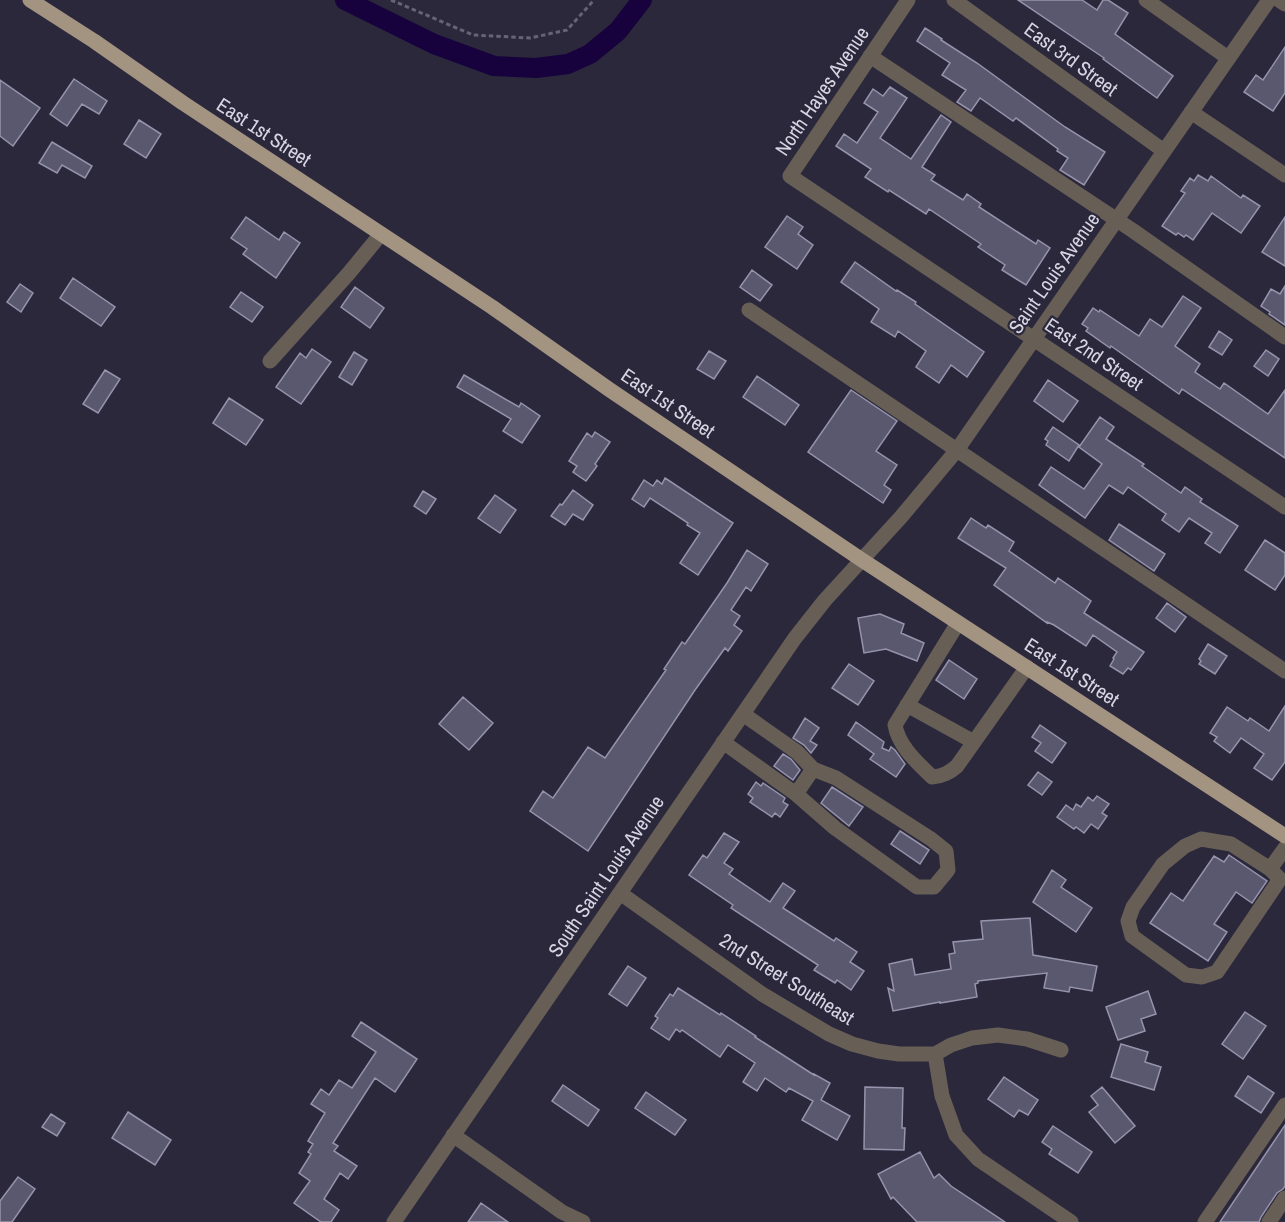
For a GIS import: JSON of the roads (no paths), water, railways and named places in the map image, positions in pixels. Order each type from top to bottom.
[{"type":"main road","name":"East 1st Street","points":[[30,0],[492,307],[610,390],[862,560],[1285,836]]},
{"type":"street","name":"North Hayes Avenue","points":[[790,176],[908,0]]},
{"type":"street","name":"East 3rd Street","points":[[954,0],[1164,151]]},
{"type":"street","points":[[1146,0],[1228,58]]},
{"type":"street","name":"Saint Louis Avenue","points":[[862,560],[957,450],[1269,0]]},
{"type":"street","points":[[1279,0],[1285,4]]},
{"type":"street","points":[[870,56],[1116,220],[1285,337]]},
{"type":"street","points":[[1191,111],[1285,175]]},
{"type":"street","name":"East 2nd Street","points":[[790,176],[1285,507]]},
{"type":"street","points":[[270,361],[381,234]]},
{"type":"street","points":[[749,310],[1285,671]]},
{"type":"street","name":"South Saint Louis Avenue","points":[[394,1222],[795,638],[825,600],[862,560]]},
{"type":"street","points":[[958,622],[895,725],[897,736],[910,756],[932,777],[941,777],[957,766],[1027,667]]},
{"type":"street","points":[[907,705],[974,742]]},
{"type":"street","points":[[723,742],[796,794],[835,828],[917,887],[934,887],[948,870],[946,852],[931,839],[836,778],[813,769],[796,752],[743,714]]},
{"type":"street","points":[[796,794],[813,769]]},
{"type":"street","points":[[1202,839],[1231,844],[1270,870],[1280,879],[1217,972],[1202,977],[1186,975],[1132,936],[1128,921],[1133,907],[1163,864],[1185,846],[1202,839]]},
{"type":"street","points":[[1270,870],[1285,848]]},
{"type":"street","name":"2nd Street Southeast","points":[[623,888],[762,994],[829,1034],[852,1044],[878,1051],[899,1054],[935,1053]]},
{"type":"street","points":[[1061,1050],[1027,1039],[998,1035],[972,1038],[935,1053],[942,1096],[956,1135],[978,1159],[1071,1222]]},
{"type":"street","points":[[1205,1222],[1285,1105]]},
{"type":"street","points":[[453,1135],[562,1212],[583,1222]]},
{"type":"street","points":[[1269,1222],[1285,1198]]},
{"type":"waterway","points":[[345,0],[434,44],[494,66],[536,68],[568,64],[590,54],[618,31],[642,0]]}]
